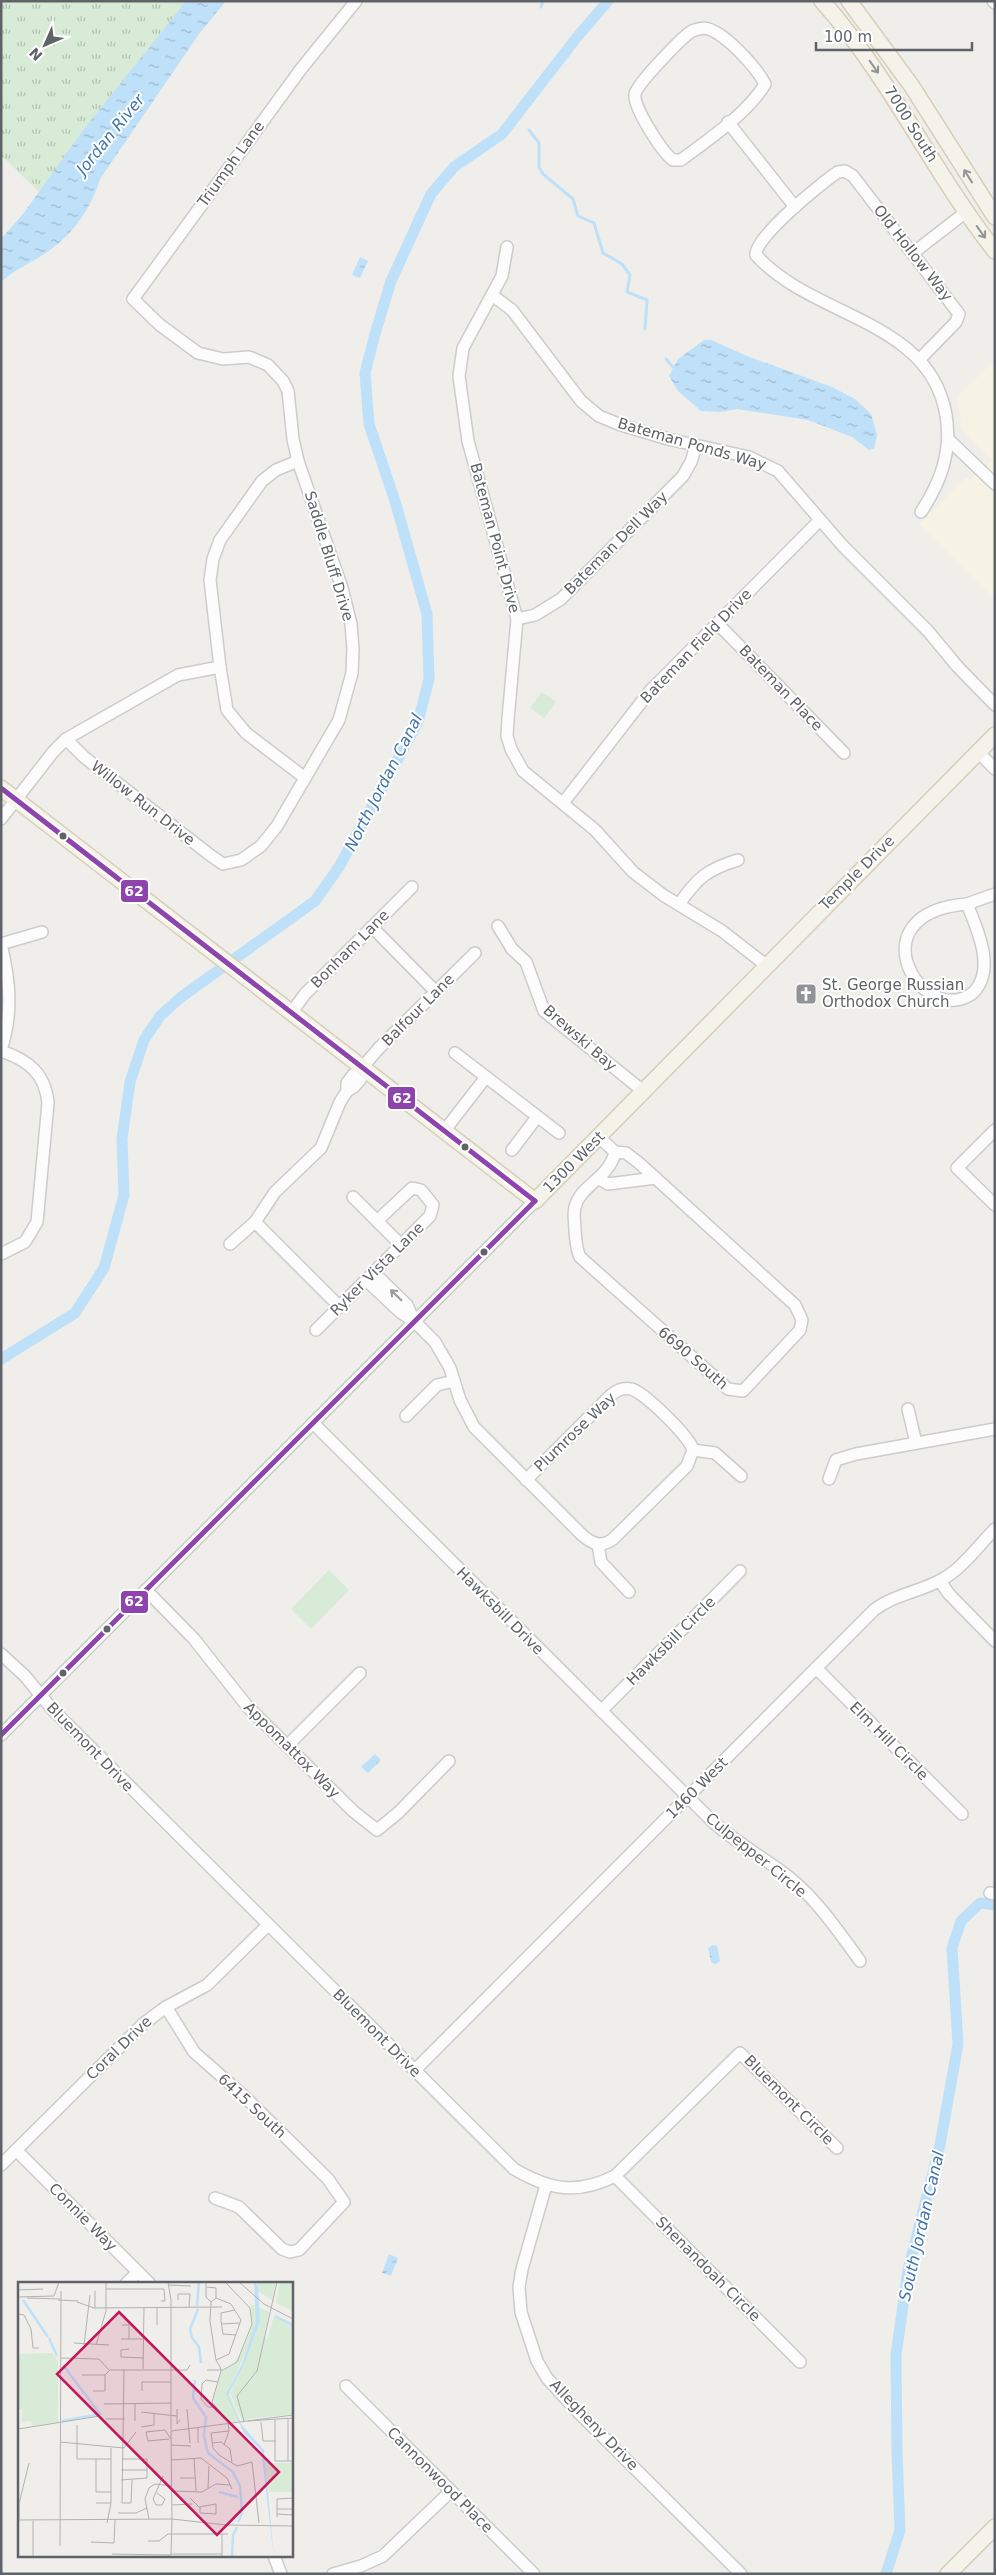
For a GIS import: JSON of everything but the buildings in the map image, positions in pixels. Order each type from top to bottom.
[{"type":"main road","name":"7000 South","points":[[822,1],[861,48],[888,86],[966,212],[995,251]]},
{"type":"main road","name":"7000 South","points":[[849,1],[911,85],[995,217]]},
{"type":"main road","name":"Temple Drive","points":[[722,1013],[995,735]]},
{"type":"main road","points":[[1,788],[535,1201]]},
{"type":"main road","name":"1300 West","points":[[535,1201],[722,1013]]},
{"type":"main road","points":[[948,2574],[995,2527]]},
{"type":"street","name":"Triumph Lane","points":[[283,381],[268,364],[249,357],[223,359],[198,353],[160,325],[133,300],[300,69],[356,1]]},
{"type":"street","points":[[704,28],[721,35],[756,70],[766,84],[760,94],[728,122],[681,160],[673,160],[665,153],[651,131],[635,101],[635,94],[641,82],[688,35],[704,28]]},
{"type":"street","points":[[728,122],[795,207],[757,246],[756,255],[778,277],[834,308],[870,324],[920,359],[935,381],[941,394],[949,440],[938,482],[920,512]]},
{"type":"street","name":"Old Hollow Way","points":[[795,207],[835,174],[845,171],[853,176],[958,312],[959,317],[920,359]]},
{"type":"street","points":[[913,253],[966,212]]},
{"type":"street","name":"Bateman Point Drive","points":[[507,246],[502,276],[463,348],[459,366],[460,389],[468,442],[517,619],[507,736],[516,760],[524,771],[595,830],[633,872],[663,895],[680,903],[722,931],[768,966]]},
{"type":"street","name":"Bateman Ponds Way","points":[[492,295],[512,310],[590,410],[621,425],[696,446],[749,458],[771,467],[792,484],[820,521],[928,631],[957,666],[995,705]]},
{"type":"street","name":"Saddle Bluff Drive","points":[[223,864],[241,860],[261,846],[277,826],[333,732],[341,714],[352,673],[353,649],[348,608],[298,461],[292,431],[288,392],[283,381]]},
{"type":"street","points":[[949,440],[995,484]]},
{"type":"street","name":"Bateman Dell Way","points":[[517,619],[535,615],[561,599],[683,476],[691,462],[696,446]]},
{"type":"street","points":[[298,461],[276,470],[262,481],[224,533],[216,549],[210,580],[224,702],[232,718],[246,733],[305,778]]},
{"type":"street","name":"Bateman Field Drive","points":[[563,803],[650,691],[820,521]]},
{"type":"street","name":"Bateman Place","points":[[718,624],[844,753]]},
{"type":"street","points":[[1,818],[53,752],[66,739],[178,676],[220,668]]},
{"type":"street","name":"Willow Run Drive","points":[[66,739],[84,757],[223,864]]},
{"type":"street","points":[[978,752],[995,768]]},
{"type":"street","points":[[680,903],[692,886],[709,871],[738,860]]},
{"type":"street","name":"Bonham Lane","points":[[290,1013],[305,994],[412,887]]},
{"type":"street","points":[[967,904],[984,940],[990,962],[986,978],[978,990],[964,1000],[950,1002],[933,996],[913,977],[906,964],[903,949],[909,932],[920,919],[931,912],[950,905],[967,904],[995,894]]},
{"type":"street","name":"Brewski Bay","points":[[498,926],[512,949],[526,962],[544,1011],[644,1091]]},
{"type":"street","points":[[372,927],[436,992]]},
{"type":"street","points":[[1,1254],[24,1242],[37,1222],[48,1103],[45,1086],[32,1066],[18,1057],[1,1050],[10,1006],[10,988],[1,944],[42,932]]},
{"type":"street","name":"Balfour Lane","points":[[230,1244],[255,1222],[275,1192],[321,1148],[340,1102],[347,1091],[360,1080],[362,1068],[379,1048],[475,953]]},
{"type":"street","points":[[455,1053],[559,1133]]},
{"type":"street","points":[[445,1130],[486,1077]]},
{"type":"street","points":[[512,1150],[538,1117]]},
{"type":"street","points":[[995,1130],[957,1168],[995,1206]]},
{"type":"street","name":"6690 South","points":[[599,1137],[615,1152],[626,1153],[656,1178],[795,1305],[802,1320],[800,1330],[743,1391],[728,1389],[580,1257],[576,1246],[574,1209],[578,1199],[613,1163],[615,1152]]},
{"type":"street","points":[[599,1179],[608,1184],[656,1178]]},
{"type":"street","name":"Ryker Vista Lane","points":[[316,1330],[430,1216],[433,1209],[432,1202],[418,1188],[412,1188],[377,1221]]},
{"type":"street","points":[[352,1197],[401,1245]]},
{"type":"street","name":"1300 West","points":[[1,1735],[535,1201]]},
{"type":"street","points":[[255,1222],[339,1306]]},
{"type":"street","points":[[370,1276],[400,1312],[414,1321],[444,1356],[466,1415],[474,1427],[581,1534],[598,1545],[601,1562],[629,1592]]},
{"type":"street","points":[[406,1416],[437,1386],[454,1381]]},
{"type":"street","name":"Plumrose Way","points":[[526,1480],[610,1396],[623,1389],[635,1390],[654,1406],[688,1437],[693,1450]]},
{"type":"street","points":[[908,1409],[916,1443]]},
{"type":"street","name":"Hawksbill Drive","points":[[313,1424],[688,1797]]},
{"type":"street","points":[[829,1479],[836,1460],[856,1454],[995,1429]]},
{"type":"street","points":[[598,1545],[613,1539],[687,1466],[693,1450],[708,1450],[715,1453],[741,1476]]},
{"type":"street","name":"1460 West","points":[[415,2070],[882,1604],[940,1581],[957,1568],[995,1529]]},
{"type":"street","name":"Hawksbill Circle","points":[[601,1711],[740,1571]]},
{"type":"street","points":[[940,1581],[949,1594],[995,1641]]},
{"type":"street","name":"Appomattox Way","points":[[146,1590],[194,1639],[234,1693],[353,1811],[378,1830],[398,1813],[448,1761]]},
{"type":"street","name":"Bluemont Drive","points":[[1,1654],[59,1716],[514,2169],[546,2185],[576,2188],[590,2186],[615,2176],[740,2053]]},
{"type":"street","name":"Elm Hill Circle","points":[[816,1668],[962,1814]]},
{"type":"street","points":[[287,1746],[360,1673]]},
{"type":"street","name":"Culpepper Circle","points":[[688,1797],[730,1838],[791,1879],[826,1914],[860,1961]]},
{"type":"street","name":"Coral Drive","points":[[1,2164],[143,2024],[166,2007],[207,1985],[268,1925]]},
{"type":"street","name":"6415 South","points":[[166,2007],[194,2052],[245,2097],[328,2179],[344,2202],[299,2250],[290,2252],[282,2249],[239,2207],[215,2198]]},
{"type":"street","name":"Bluemont Circle","points":[[740,2053],[837,2148]]},
{"type":"street","name":"Connie Way","points":[[16,2150],[148,2282]]},
{"type":"street","name":"Shenandoah Circle","points":[[615,2176],[800,2362]]},
{"type":"street","name":"Allegheny Drive","points":[[546,2185],[522,2268],[520,2286],[521,2312],[537,2361],[547,2378],[577,2411],[741,2574]]},
{"type":"street","points":[[128,2282],[138,2272]]},
{"type":"street","name":"Cannonwood Place","points":[[346,2386],[534,2574]]},
{"type":"street","points":[[333,2574],[383,2556],[451,2491]]},
{"type":"street","points":[[275,2558],[281,2574]]},
{"type":"shaded area","points":[[995,360],[995,600],[919,524],[966,477],[970,480],[992,460],[962,430],[957,397]]},
{"type":"green space","points":[[1,1],[186,1],[39,192],[1,155]]},
{"type":"green space","points":[[542,692],[556,702],[544,718],[530,708]]},
{"type":"green space","points":[[329,1570],[349,1590],[311,1629],[291,1609]]},
{"type":"water","name":"Jordan River","points":[[186,1],[226,1],[199,34],[100,179],[92,200],[81,219],[59,243],[1,282],[1,239],[23,214],[84,129]]},
{"type":"water","points":[[360,257],[368,261],[360,278],[352,275]]},
{"type":"water","points":[[704,340],[711,340],[747,356],[832,387],[855,399],[871,414],[877,435],[874,449],[869,450],[852,437],[808,420],[737,409],[720,412],[701,411],[678,391],[669,376],[678,359]]},
{"type":"water","points":[[375,1754],[381,1760],[368,1773],[361,1767]]},
{"type":"water","points":[[713,1945],[717,1946],[720,1961],[715,1964],[711,1962],[708,1948]]},
{"type":"water","points":[[389,2254],[398,2258],[391,2276],[382,2273]]},
{"type":"waterway","points":[[541,7],[543,1]]},
{"type":"waterway","name":"North Jordan Canal","points":[[1,1359],[75,1313],[104,1268],[124,1195],[122,1139],[130,1082],[144,1040],[160,1016],[180,998],[315,901],[339,867],[418,722],[429,679],[427,614],[395,501],[369,424],[365,373],[375,334],[391,281],[431,194],[454,167],[502,134],[577,37],[608,1]]},
{"type":"waterway","points":[[529,130],[539,143],[539,167],[543,174],[573,199],[578,216],[594,223],[603,253],[622,264],[630,275],[627,292],[647,300],[645,329]]},
{"type":"waterway","points":[[666,359],[673,367]]},
{"type":"waterway","name":"South Jordan Canal","points":[[886,2574],[900,2530],[896,2355],[908,2270],[940,2145],[958,2044],[952,1948],[961,1921],[980,1903],[995,1905]]},
{"type":"transit line","name":"62","points":[[1,788],[535,1201]]},
{"type":"transit line","name":"62","points":[[1,1735],[535,1201]]},
{"type":"place","name":"St. George Russian Orthodox Church","points":[[806,994]]}]
